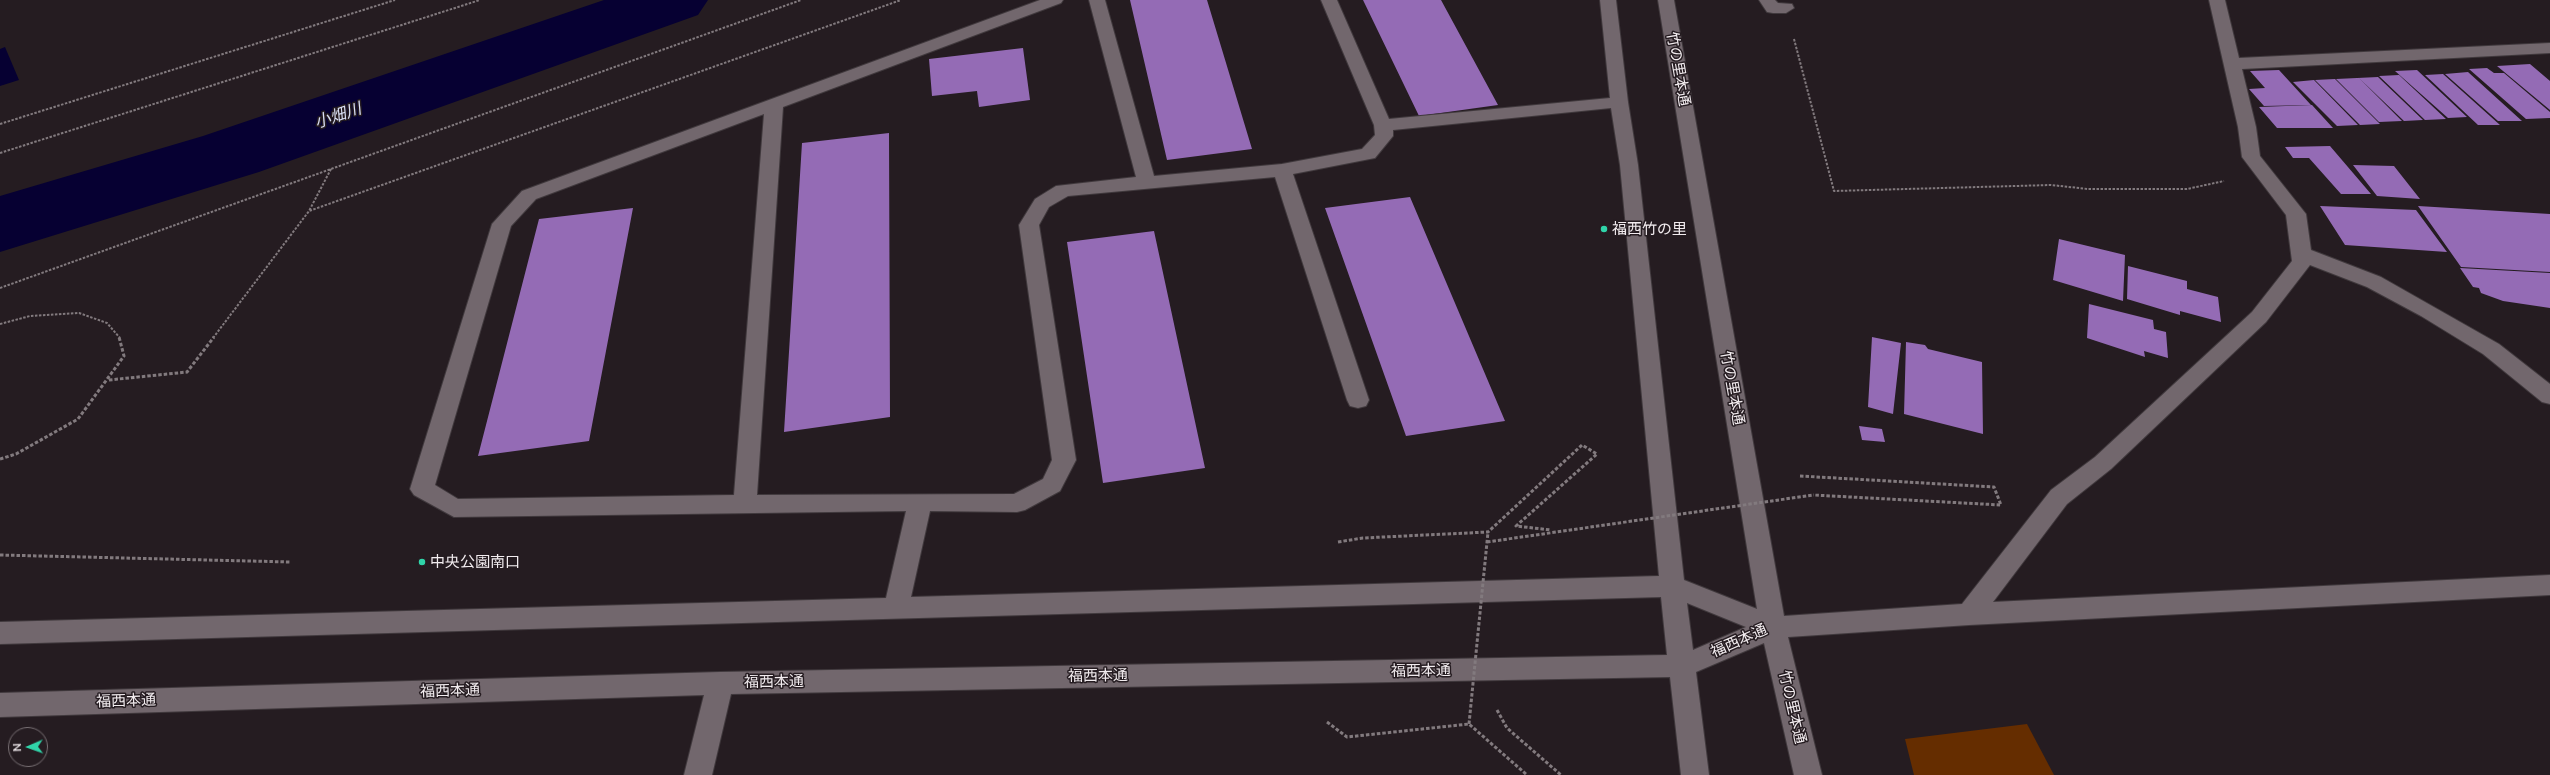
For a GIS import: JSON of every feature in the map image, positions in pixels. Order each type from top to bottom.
[{"type":"street","points":[[1055,0],[529,195],[502,224],[422,489],[454,508],[920,502],[1017,503],[1052,485],[1064,460],[1029,225],[1042,203],[1063,190],[1282,170],[1368,154],[1384,136],[1383,125],[1328,0]]},
{"type":"street","points":[[1097,0],[1147,183]]},
{"type":"street","points":[[1608,0],[1619,102],[1629,164],[1672,586],[1683,666],[1695,775]]},
{"type":"street","name":"竹の里本通","points":[[1666,0],[1773,627],[1808,775]]},
{"type":"street","points":[[1767,0],[1772,8],[1786,8]]},
{"type":"street","points":[[1970,614],[2059,497],[2103,463],[2259,316],[2302,262],[2296,214],[2251,157],[2247,127],[2217,0]]},
{"type":"street","points":[[2233,64],[2550,48]]},
{"type":"street","points":[[1383,125],[1619,102]]},
{"type":"street","points":[[745,504],[774,104]]},
{"type":"street","points":[[1282,170],[1358,400]]},
{"type":"street","points":[[2301,254],[2374,282],[2428,311],[2491,349],[2550,396]]},
{"type":"street","points":[[896,607],[909,559],[920,502]]},
{"type":"street","points":[[1773,627],[1970,614],[2550,585]]},
{"type":"street","name":"福西本通","points":[[0,633],[1672,586],[1773,627]]},
{"type":"street","name":"福西本通","points":[[0,705],[720,683],[1683,666],[1773,627]]},
{"type":"street","points":[[698,775],[720,683]]},
{"type":"path","points":[[0,124],[395,0]]},
{"type":"path","points":[[0,153],[480,0]]},
{"type":"path","points":[[0,288],[801,0]]},
{"type":"path","points":[[309,211],[901,0]]},
{"type":"path","points":[[1786,8],[1834,190],[2051,185],[2088,189],[2187,189],[2264,173]]},
{"type":"path","points":[[108,380],[187,372],[309,211],[331,169]]},
{"type":"path","points":[[0,324],[30,316],[80,313],[107,323],[120,338],[124,356],[108,380],[78,419],[16,454],[0,459]]},
{"type":"path","points":[[1338,542],[1363,538],[1488,532],[1582,445],[1597,454],[1516,526],[1551,530]]},
{"type":"path","points":[[1487,542],[1813,495],[2001,505],[1994,487],[1800,476]]},
{"type":"path","points":[[1469,724],[1488,532]]},
{"type":"path","points":[[0,555],[290,562]]},
{"type":"path","points":[[1497,710],[1507,728],[1560,775]]},
{"type":"path","points":[[1327,722],[1347,737],[1469,724],[1526,775]]},
{"type":"shaded area","points":[[5,47],[19,80],[0,86],[0,49]]},
{"type":"shaded area","points":[[2027,724],[2054,775],[1914,775],[1905,739]]},
{"type":"building","points":[[1130,0],[1207,0],[1252,149],[1167,160]]},
{"type":"building","points":[[1363,0],[1441,0],[1498,105],[1419,116]]},
{"type":"building","points":[[1023,48],[1030,100],[979,107],[977,91],[932,96],[929,59]]},
{"type":"building","points":[[2530,64],[2550,81],[2550,110],[2497,66]]},
{"type":"building","points":[[2487,68],[2494,73],[2504,73],[2550,112],[2550,118],[2526,119],[2469,69]]},
{"type":"building","points":[[2279,70],[2311,105],[2264,106],[2249,89],[2265,88],[2250,71]]},
{"type":"building","points":[[2417,70],[2467,117],[2448,118],[2395,71]]},
{"type":"building","points":[[2468,72],[2522,121],[2498,121],[2445,74]]},
{"type":"building","points":[[2443,74],[2500,125],[2478,125],[2425,75]]},
{"type":"building","points":[[2399,75],[2446,119],[2425,120],[2379,76]]},
{"type":"building","points":[[2378,77],[2423,120],[2404,121],[2359,78],[2402,121],[2379,122],[2336,79]]},
{"type":"building","points":[[2335,79],[2380,124],[2360,125],[2315,80]]},
{"type":"building","points":[[2314,80],[2358,125],[2337,126],[2293,82]]},
{"type":"building","points":[[2312,105],[2333,128],[2277,128],[2259,107]]},
{"type":"building","points":[[889,133],[890,417],[784,432],[802,143]]},
{"type":"building","points":[[2330,146],[2371,194],[2341,194],[2309,158],[2293,158],[2285,147]]},
{"type":"building","points":[[2353,165],[2394,166],[2420,199],[2377,196]]},
{"type":"building","points":[[1410,197],[1505,421],[1406,436],[1325,208]]},
{"type":"building","points":[[2320,206],[2416,210],[2447,252],[2345,245]]},
{"type":"building","points":[[2418,206],[2550,214],[2550,272],[2461,267]]},
{"type":"building","points":[[633,208],[589,441],[478,456],[539,219]]},
{"type":"building","points":[[1154,231],[1205,468],[1103,483],[1067,242]]},
{"type":"building","points":[[2059,239],[2125,255],[2123,301],[2053,280]]},
{"type":"building","points":[[2128,266],[2187,281],[2187,289],[2218,297],[2221,322],[2180,311],[2180,315],[2127,299]]},
{"type":"building","points":[[2460,268],[2550,273],[2550,308],[2503,301],[2481,293],[2479,288],[2473,287]]},
{"type":"building","points":[[2089,304],[2153,320],[2154,329],[2166,332],[2168,358],[2144,351],[2145,357],[2087,338]]},
{"type":"building","points":[[1872,337],[1901,343],[1893,414],[1868,407]]},
{"type":"building","points":[[1906,342],[1925,345],[1928,349],[1982,362],[1983,434],[1904,414]]},
{"type":"building","points":[[1859,426],[1882,429],[1885,442],[1862,440]]},
{"type":"waterway","name":"小畑川","points":[[0,224],[231,154],[673,0]]},
{"type":"place","name":"福西竹の里","points":[[1604,229]]},
{"type":"place","name":"中央公園南口","points":[[422,562]]}]
